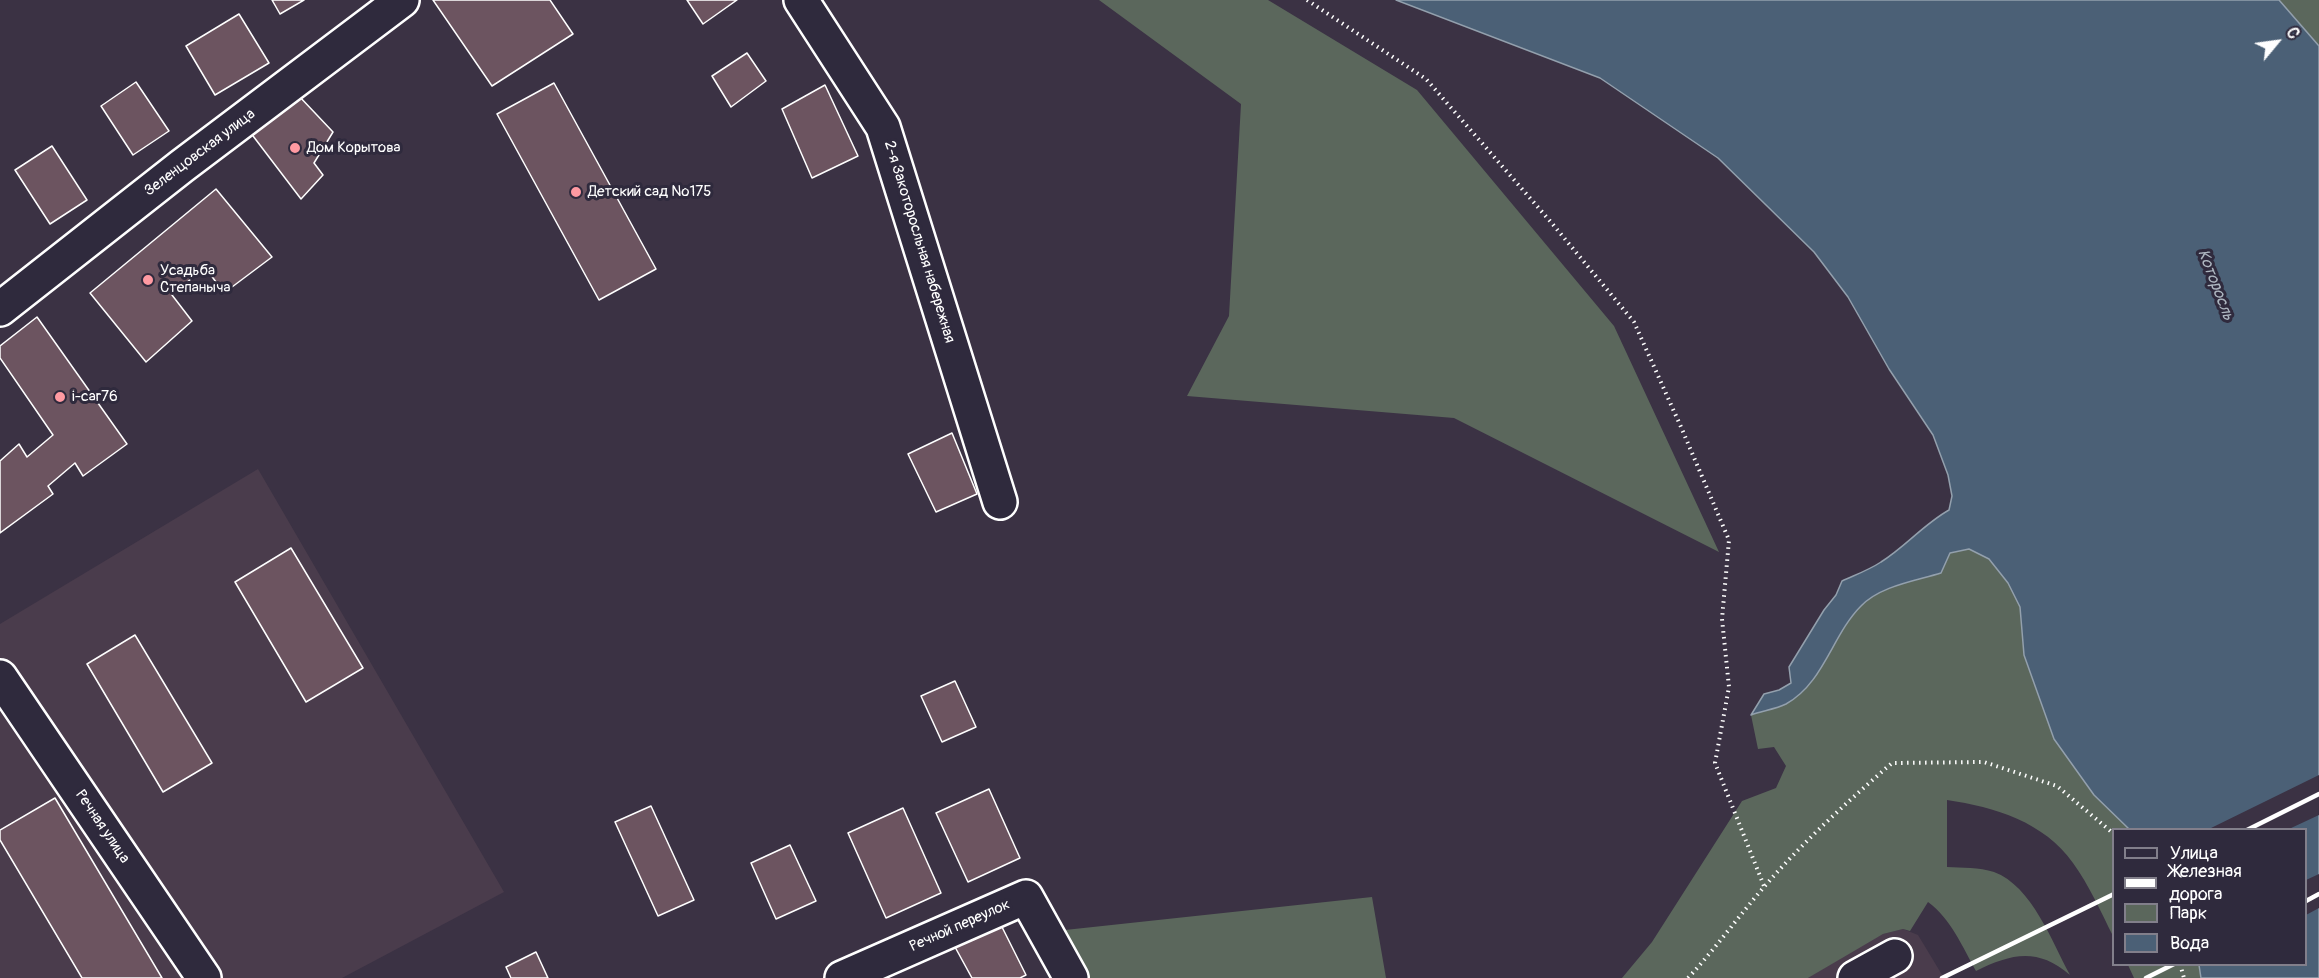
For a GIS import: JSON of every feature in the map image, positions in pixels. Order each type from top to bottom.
[{"type":"street","name":"Зеленцовская улица","points":[[0,309],[182,166],[402,0]]},
{"type":"street","name":"2-я Закоторосльная набережная","points":[[801,0],[883,127],[1000,501]]},
{"type":"street","name":"Речная улица","points":[[0,677],[204,978]]},
{"type":"street","name":"Речной переулок","points":[[842,978],[1026,897],[1071,978]]},
{"type":"street","points":[[1855,978],[1895,956]]},
{"type":"path","points":[[1307,0],[1426,79],[1543,212],[1634,322],[1682,427],[1729,540],[1722,619],[1729,687],[1715,763],[1764,886]]},
{"type":"path","points":[[1688,978],[1764,886],[1840,808],[1892,763],[1984,762],[2057,786],[2112,832]]},
{"type":"shaded area","points":[[258,469],[504,892],[342,978],[0,978],[0,624]]},
{"type":"shaded area","points":[[1903,929],[1918,935],[1944,978],[1808,978],[1868,941]]},
{"type":"green space","points":[[1099,0],[1268,0],[1417,90],[1614,326],[1719,552],[1454,418],[1187,396],[1229,316],[1241,104]]},
{"type":"green space","points":[[2279,0],[2319,0],[2319,46],[2318,44]]},
{"type":"green space","points":[[1969,549],[1989,559],[2008,583],[2020,607],[2024,655],[2054,739],[2128,828],[2112,828],[2112,934],[2079,871],[2048,837],[2033,827],[2000,812],[1947,800],[1947,867],[1988,870],[2007,879],[2019,889],[2039,916],[2070,975],[2046,960],[2024,956],[2012,957],[1976,971],[1950,925],[1928,902],[1910,931],[1903,929],[1883,934],[1808,978],[1622,978],[1652,942],[1742,801],[1776,788],[1786,766],[1774,747],[1758,749],[1751,715],[1782,706],[1799,695],[1819,671],[1851,618],[1869,599],[1898,585],[1941,573],[1950,553]]},
{"type":"green space","points":[[1372,897],[1386,978],[1085,978],[1065,930]]},
{"type":"green space","points":[[2128,966],[2199,966],[2201,978],[2134,978]]},
{"type":"water","name":"Которосль","points":[[1396,0],[2279,0],[2319,46],[2319,978],[2201,978],[2199,966],[2307,966],[2307,828],[2128,828],[2094,795],[2054,739],[2024,655],[2020,607],[2008,583],[1989,559],[1969,549],[1950,553],[1941,573],[1898,585],[1869,599],[1851,618],[1819,671],[1799,695],[1782,706],[1751,715],[1764,694],[1779,690],[1791,683],[1789,667],[1824,610],[1836,595],[1842,581],[1881,562],[1949,510],[1952,496],[1948,475],[1933,435],[1889,369],[1848,297],[1814,252],[1718,158],[1600,78]]},
{"type":"pier","points":[[2319,775],[2319,815],[2291,828],[2211,828]]},
{"type":"pier","points":[[2319,874],[2319,908],[2307,914],[2307,880]]},
{"type":"building","points":[[272,0],[304,0],[280,14]]},
{"type":"building","points":[[433,0],[550,0],[573,34],[492,86]]},
{"type":"building","points":[[687,0],[737,0],[703,24]]},
{"type":"building","points":[[239,14],[269,63],[215,95],[186,46]]},
{"type":"building","points":[[747,53],[766,81],[731,107],[712,76]]},
{"type":"building","points":[[136,82],[169,131],[133,155],[101,106]]},
{"type":"building","name":"Детский сад №175","points":[[554,83],[656,269],[599,300],[497,114]]},
{"type":"building","points":[[825,85],[858,156],[812,178],[782,109]]},
{"type":"building","points":[[298,95],[333,132],[314,163],[323,175],[301,199],[250,132]]},
{"type":"building","points":[[52,146],[87,200],[50,224],[15,170]]},
{"type":"building","name":"Усадьба Степаныча","points":[[216,189],[272,257],[224,293],[205,267],[172,295],[192,321],[146,362],[90,293]]},
{"type":"building","name":"i-car76","points":[[37,317],[127,444],[83,476],[75,463],[48,486],[53,494],[0,533],[0,461],[19,444],[27,457],[53,435],[0,358],[0,346]]},
{"type":"building","points":[[952,433],[977,494],[936,512],[908,454]]},
{"type":"building","points":[[291,548],[363,668],[306,702],[235,582]]},
{"type":"building","points":[[135,635],[212,763],[163,792],[87,664]]},
{"type":"building","points":[[955,681],[976,727],[942,742],[921,696]]},
{"type":"building","points":[[989,789],[1020,858],[968,882],[936,813]]},
{"type":"building","points":[[55,798],[162,978],[82,978],[0,840],[0,830]]},
{"type":"building","points":[[651,806],[694,900],[658,916],[615,822]]},
{"type":"building","points":[[903,808],[941,893],[886,918],[848,833]]},
{"type":"building","points":[[790,845],[816,901],[776,919],[751,863]]},
{"type":"building","points":[[1001,925],[1026,975],[1020,978],[972,978],[955,947]]},
{"type":"building","points":[[536,952],[548,978],[511,978],[506,967]]},
{"type":"railway","points":[[2251,828],[2319,794]]},
{"type":"railway","points":[[2307,900],[2319,894]]},
{"type":"railway","points":[[1942,978],[2112,895]]},
{"type":"railway","points":[[2146,978],[2170,966]]},
{"type":"place","name":"Дом Корытова","points":[[295,148]]},
{"type":"place","name":"Детский сад №175","points":[[576,192]]},
{"type":"place","name":"Усадьба Степаныча","points":[[148,280]]},
{"type":"place","name":"i-car76","points":[[60,397]]}]
